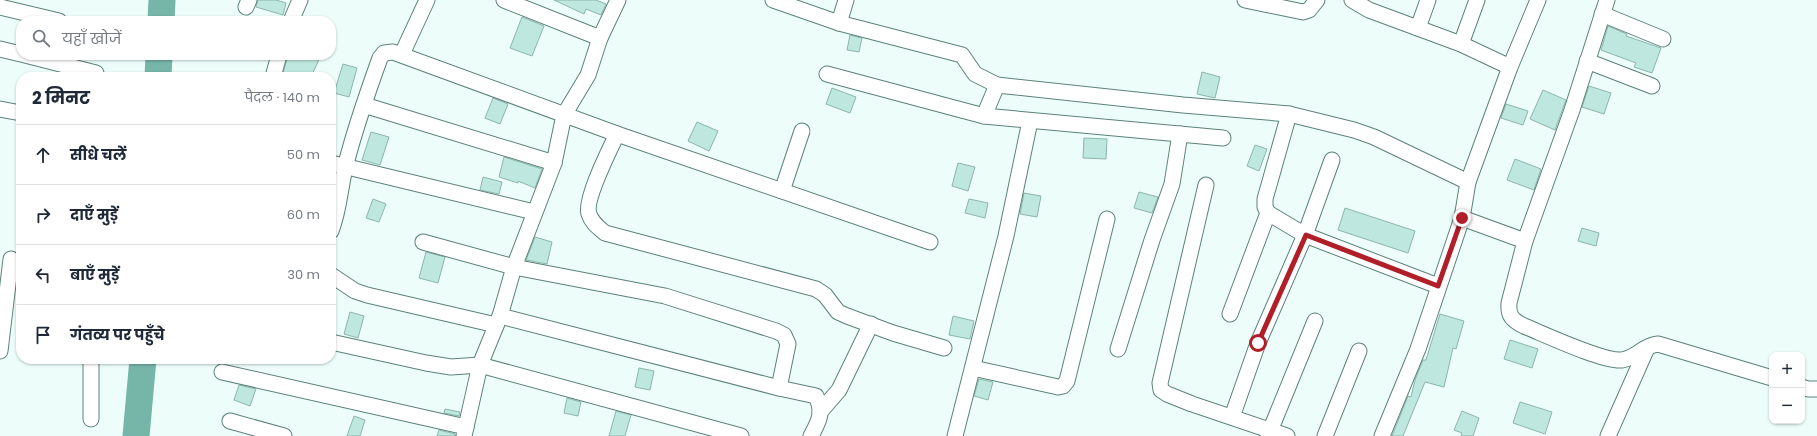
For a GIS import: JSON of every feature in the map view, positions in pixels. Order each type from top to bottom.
[{"type":"street","points":[[294,16],[300,0]]},
{"type":"street","points":[[402,54],[427,0]]},
{"type":"street","points":[[504,0],[600,38]]},
{"type":"street","points":[[222,372],[465,432],[480,365],[498,320],[514,267],[534,212],[554,163],[564,115],[588,75],[600,38],[618,0]]},
{"type":"street","points":[[773,0],[839,23],[962,55],[975,74],[997,85],[1182,105],[1289,114],[1354,130],[1374,137],[1468,182]]},
{"type":"street","points":[[839,23],[846,0]]},
{"type":"street","points":[[1245,0],[1303,12],[1309,10],[1317,0]]},
{"type":"street","points":[[1352,0],[1370,5],[1418,28],[1461,44],[1510,67]]},
{"type":"street","points":[[1418,28],[1428,0]]},
{"type":"street","points":[[1461,44],[1477,0]]},
{"type":"street","points":[[1382,436],[1418,349],[1462,218],[1468,182],[1510,67],[1538,0]]},
{"type":"street","points":[[0,7],[39,16]]},
{"type":"street","points":[[1663,38],[1604,7],[1572,110],[1525,241],[1508,303],[1508,313],[1513,321],[1559,341],[1603,356],[1621,360],[1634,357],[1648,345],[1658,344],[1769,377]]},
{"type":"street","points":[[0,49],[16,53]]},
{"type":"street","points":[[336,212],[345,167],[380,58],[384,53],[393,52],[402,54],[617,134],[930,242]]},
{"type":"street","points":[[45,60],[92,72]]},
{"type":"street","points":[[274,72],[278,60]]},
{"type":"street","points":[[1588,61],[1652,86]]},
{"type":"street","points":[[827,74],[984,116],[1222,138]]},
{"type":"street","points":[[984,116],[997,85]]},
{"type":"street","points":[[364,105],[554,163]]},
{"type":"street","points":[[0,109],[16,112]]},
{"type":"street","points":[[1289,114],[1265,199],[1265,207],[1268,213],[1306,235],[1438,286]]},
{"type":"street","points":[[955,436],[1006,236],[1030,121]]},
{"type":"street","points":[[782,191],[802,131]]},
{"type":"street","points":[[617,134],[589,198],[588,213],[594,224],[605,232],[816,290],[826,295],[838,312],[893,333],[944,348]]},
{"type":"street","points":[[1118,349],[1152,240],[1172,184],[1180,134]]},
{"type":"street","points":[[1232,417],[1258,343],[1306,235],[1332,160]]},
{"type":"street","points":[[336,164],[534,212]]},
{"type":"street","points":[[1206,185],[1160,383],[1161,390],[1167,394],[1232,417],[1269,433],[1287,436]]},
{"type":"street","points":[[1230,314],[1268,213]]},
{"type":"street","points":[[1462,218],[1525,241]]},
{"type":"street","points":[[973,368],[1058,387],[1063,386],[1067,382],[1108,219]]},
{"type":"street","points":[[423,242],[514,267],[666,296],[776,331],[784,335],[788,344],[780,388]]},
{"type":"street","points":[[0,351],[11,259]]},
{"type":"street","points":[[336,278],[355,291],[367,295],[498,320],[816,396],[821,406],[819,420],[811,436]]},
{"type":"street","points":[[1269,433],[1315,321]]},
{"type":"street","points":[[820,412],[839,390],[871,324]]},
{"type":"street","points":[[336,343],[450,367],[480,365],[741,436]]},
{"type":"street","points":[[1608,436],[1648,345]]},
{"type":"street","points":[[1325,436],[1359,351]]},
{"type":"street","points":[[91,364],[91,419]]},
{"type":"street","points":[[1805,388],[1817,389]]},
{"type":"street","points":[[230,421],[267,434],[284,436]]},
{"type":"building","points":[[258,0],[276,0],[286,3],[283,15],[256,7]]},
{"type":"building","points":[[554,0],[596,0],[606,4],[601,15],[586,9],[584,14]]},
{"type":"building","points":[[522,17],[544,26],[532,56],[510,48]]},
{"type":"building","points":[[1608,26],[1627,34],[1626,36],[1661,48],[1652,73],[1634,67],[1636,63],[1601,50]]},
{"type":"building","points":[[850,35],[862,38],[859,52],[847,50]]},
{"type":"building","points":[[287,60],[319,60],[313,72],[283,72]]},
{"type":"building","points":[[343,64],[357,68],[349,97],[336,94],[336,87]]},
{"type":"building","points":[[1202,72],[1220,77],[1215,98],[1197,94]]},
{"type":"building","points":[[1589,86],[1611,93],[1604,114],[1582,107]]},
{"type":"building","points":[[832,88],[856,97],[850,113],[826,104]]},
{"type":"building","points":[[1543,90],[1566,100],[1555,130],[1530,119]]},
{"type":"building","points":[[493,98],[508,104],[500,124],[485,118]]},
{"type":"building","points":[[1506,104],[1528,111],[1523,125],[1501,118]]},
{"type":"building","points":[[697,122],[718,131],[709,151],[688,141]]},
{"type":"building","points":[[371,132],[389,137],[380,165],[362,160]]},
{"type":"building","points":[[1084,138],[1107,139],[1106,159],[1083,158]]},
{"type":"building","points":[[1255,145],[1267,149],[1259,171],[1247,166]]},
{"type":"building","points":[[504,157],[542,169],[535,188],[518,181],[518,183],[499,177]]},
{"type":"building","points":[[1515,159],[1541,169],[1534,190],[1507,180]]},
{"type":"building","points":[[958,163],[975,167],[968,191],[952,186]]},
{"type":"building","points":[[483,177],[502,182],[499,194],[480,190]]},
{"type":"building","points":[[1139,192],[1158,197],[1152,213],[1134,208]]},
{"type":"building","points":[[1024,193],[1041,196],[1037,217],[1020,214]]},
{"type":"building","points":[[373,199],[386,204],[379,222],[366,218]]},
{"type":"building","points":[[969,199],[988,203],[985,218],[965,213]]},
{"type":"building","points":[[1345,208],[1415,231],[1408,253],[1338,230]]},
{"type":"building","points":[[1582,228],[1599,233],[1596,246],[1578,241]]},
{"type":"building","points":[[535,237],[552,242],[547,264],[526,260]]},
{"type":"building","points":[[426,252],[445,257],[438,283],[419,278]]},
{"type":"building","points":[[350,312],[364,316],[358,338],[344,334]]},
{"type":"building","points":[[1440,314],[1464,321],[1456,349],[1453,348],[1444,387],[1425,382],[1403,436],[1392,436],[1408,396],[1411,397],[1415,380],[1423,360],[1426,360]]},
{"type":"building","points":[[953,316],[974,321],[970,339],[949,335]]},
{"type":"building","points":[[1510,340],[1538,349],[1532,368],[1504,359]]},
{"type":"building","points":[[639,368],[654,371],[650,390],[635,387]]},
{"type":"building","points":[[979,379],[993,382],[988,400],[974,396]]},
{"type":"building","points":[[239,385],[256,389],[250,406],[234,400]]},
{"type":"building","points":[[567,398],[581,402],[578,416],[564,413]]},
{"type":"building","points":[[1520,402],[1552,412],[1545,434],[1513,423]]},
{"type":"building","points":[[445,409],[460,412],[459,416],[444,413]]},
{"type":"building","points":[[616,411],[631,415],[625,436],[609,436]]},
{"type":"building","points":[[1462,411],[1479,418],[1473,436],[1461,436],[1462,433],[1454,430]]},
{"type":"building","points":[[354,416],[365,420],[360,436],[347,436]]},
{"type":"building","points":[[439,430],[455,434],[455,436],[437,436]]},
{"type":"waterway","points":[[161,16],[162,0]]},
{"type":"waterway","points":[[158,72],[159,60]]},
{"type":"waterway","points":[[136,436],[143,364]]},
{"type":"route","points":[[1258,343],[1306,235],[1438,286],[1462,218]]}]
